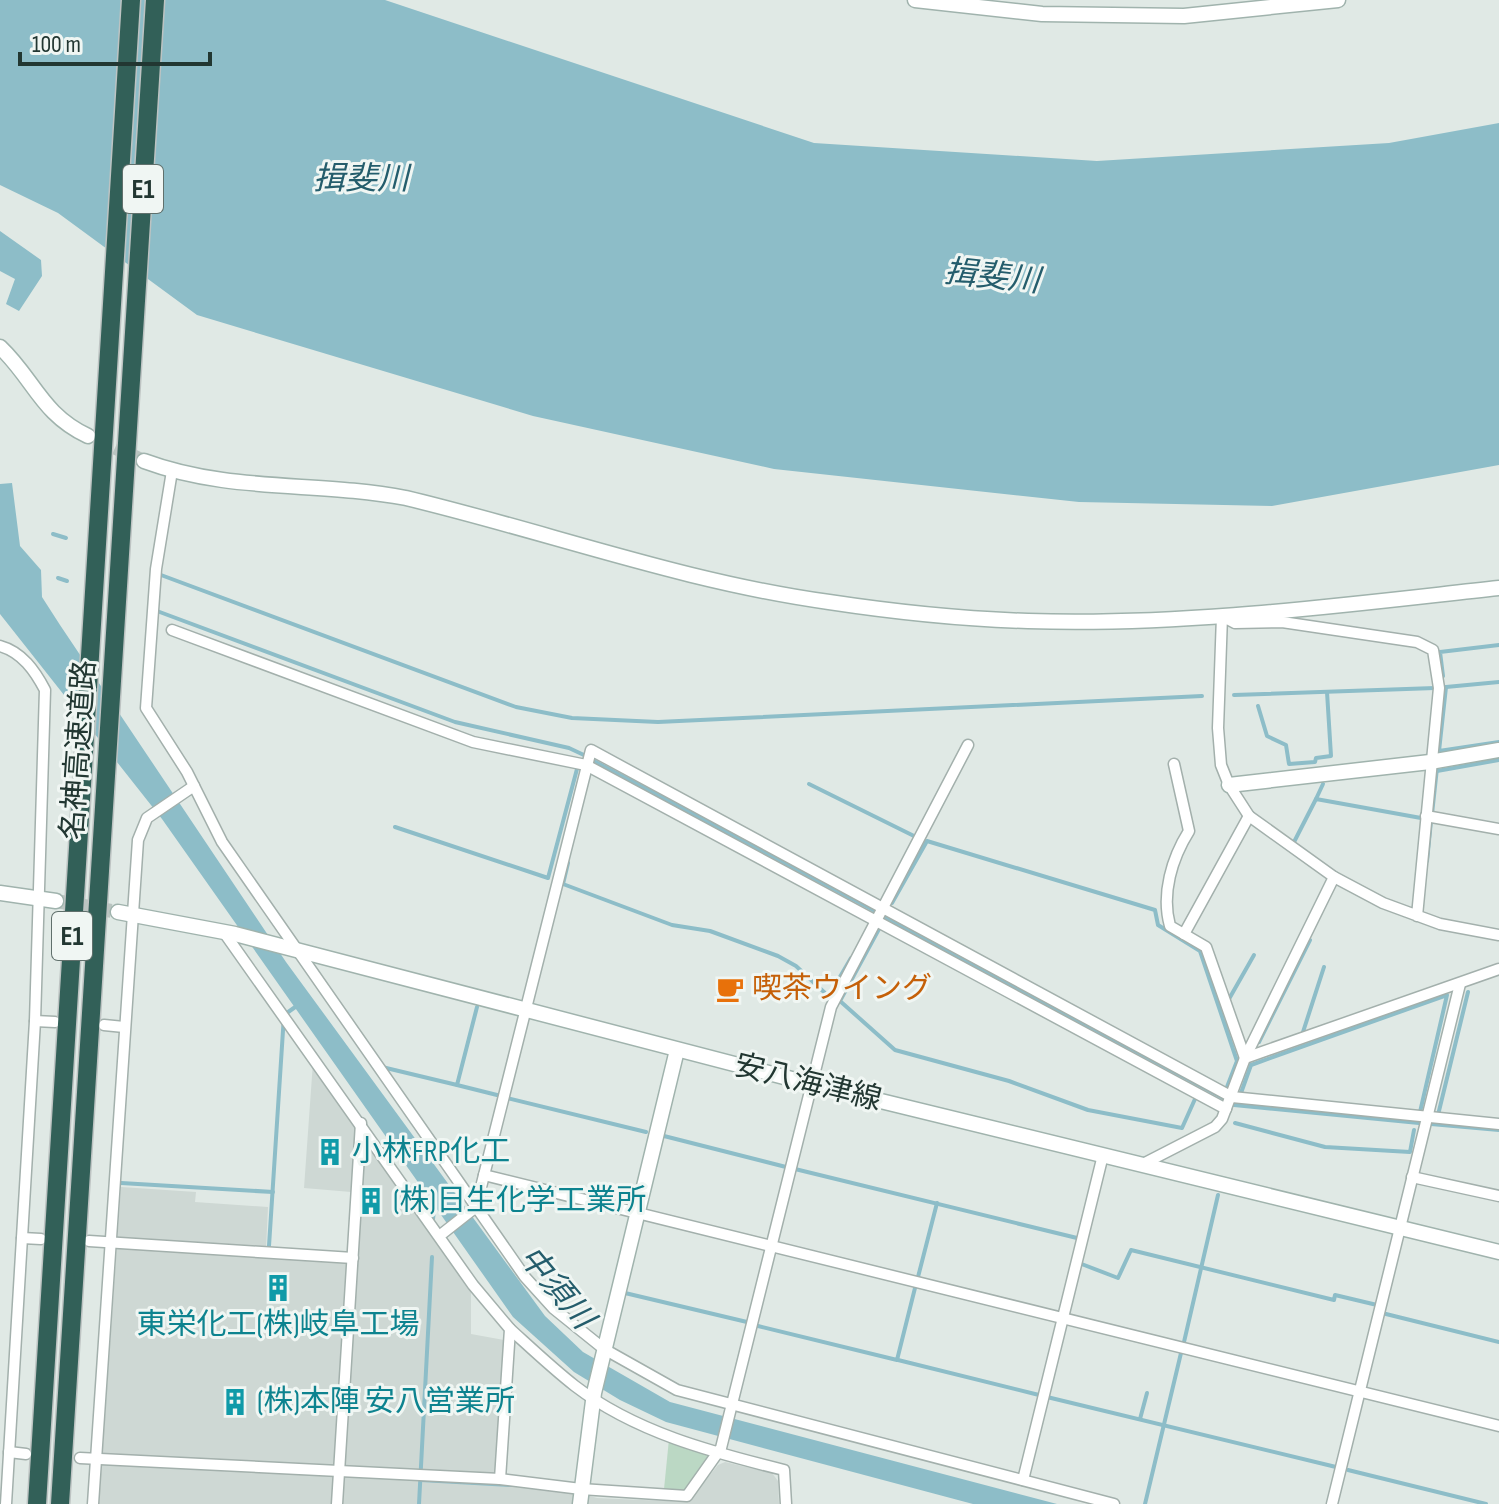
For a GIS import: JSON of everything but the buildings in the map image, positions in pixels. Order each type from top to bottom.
[{"type":"highway","name":"名神高速道路","points":[[37,1504],[131,0]]},
{"type":"highway","name":"名神高速道路","points":[[60,1504],[155,0]]},
{"type":"street","points":[[915,0],[1042,14],[1184,16],[1338,0]]},
{"type":"street","points":[[0,347],[13,359],[46,407],[68,426],[88,436]]},
{"type":"street","points":[[144,461],[216,482],[377,492],[652,567],[827,602],[927,615],[1029,621],[1222,616],[1499,588]]},
{"type":"street","points":[[172,471],[156,569],[146,708],[189,789],[295,950],[475,1210],[525,1277],[553,1308],[604,1351],[677,1390],[731,1409],[1114,1504]]},
{"type":"street","points":[[1222,616],[1235,623],[1282,622],[1417,642],[1433,650],[1439,688],[1417,916]]},
{"type":"street","points":[[1222,616],[1218,728],[1221,765],[1229,785],[1249,816],[1334,877],[1383,903],[1440,924],[1499,935]]},
{"type":"street","points":[[172,630],[473,742],[586,765],[1226,1109]]},
{"type":"street","points":[[0,646],[22,658],[35,671],[45,690],[35,1021],[6,1504]]},
{"type":"street","points":[[80,1458],[500,1479],[581,1497],[687,1496],[721,1451],[831,1007],[968,745]]},
{"type":"street","points":[[443,1233],[475,1210],[591,750],[1232,1097],[1499,1124]]},
{"type":"street","points":[[1229,785],[1430,762],[1499,750]]},
{"type":"street","points":[[1174,764],[1189,831],[1175,854],[1165,910],[1170,926],[1206,947],[1245,1058]]},
{"type":"street","points":[[93,1504],[124,1027],[125,914],[138,840],[147,818],[189,789]]},
{"type":"street","points":[[1184,934],[1249,816]]},
{"type":"street","points":[[1426,816],[1499,829]]},
{"type":"street","points":[[1143,1164],[1215,1127],[1232,1097],[1245,1058],[1334,877]]},
{"type":"street","points":[[0,893],[56,901]]},
{"type":"street","name":"安八海津線","points":[[125,914],[229,933],[811,1084],[1499,1252]]},
{"type":"street","points":[[229,933],[473,1285],[510,1329],[594,1396],[641,1425],[784,1470],[786,1504]]},
{"type":"street","points":[[1245,1058],[1499,969]]},
{"type":"street","points":[[1332,1504],[1460,984]]},
{"type":"street","points":[[35,1021],[55,1022]]},
{"type":"street","points":[[104,1025],[124,1027]]},
{"type":"street","points":[[581,1497],[594,1396],[677,1050]]},
{"type":"street","points":[[337,1504],[361,1122]]},
{"type":"street","points":[[1023,1480],[1103,1155]]},
{"type":"street","points":[[484,1175],[1499,1426]]},
{"type":"street","points":[[1412,1177],[1499,1196]]},
{"type":"street","points":[[22,1238],[41,1239]]},
{"type":"street","points":[[89,1241],[353,1258]]},
{"type":"street","points":[[500,1479],[510,1329]]},
{"type":"street","points":[[9,1452],[26,1454]]},
{"type":"shaded area","points":[[313,1062],[471,1286],[471,1334],[504,1340],[494,1484],[564,1489],[597,1498],[688,1502],[718,1465],[725,1462],[772,1473],[778,1481],[779,1504],[99,1504],[121,1187],[196,1192],[195,1202],[268,1207],[266,1248],[348,1253],[351,1192],[304,1188]]},
{"type":"green space","points":[[669,1439],[713,1455],[686,1490],[664,1489]]},
{"type":"water","name":"揖斐川","points":[[0,0],[385,0],[814,143],[1097,161],[1389,143],[1499,123],[1499,465],[1272,506],[1079,502],[774,469],[533,416],[197,315],[58,213],[0,185]]},
{"type":"water","points":[[0,231],[41,260],[42,276],[19,311],[6,304],[15,279],[0,271]]},
{"type":"water","points":[[12,483],[20,546],[41,570],[42,597],[286,962],[545,1316],[583,1352],[670,1402],[1057,1504],[973,1504],[666,1422],[620,1400],[574,1372],[513,1317],[162,819],[0,614],[0,484]]},
{"type":"waterway","points":[[53,534],[66,538]]},
{"type":"waterway","points":[[161,575],[516,707],[572,718],[658,722],[1202,696]]},
{"type":"waterway","points":[[58,578],[67,581]]},
{"type":"waterway","points":[[157,611],[455,722],[569,748],[586,756]]},
{"type":"waterway","points":[[1443,676],[1440,652],[1499,645]]},
{"type":"waterway","points":[[1446,687],[1499,682]]},
{"type":"waterway","points":[[1446,687],[1439,751],[1499,742]]},
{"type":"waterway","points":[[1234,695],[1435,688]]},
{"type":"waterway","points":[[1258,706],[1267,736],[1286,745],[1289,764],[1315,762],[1316,758],[1331,756],[1327,692]]},
{"type":"waterway","points":[[592,760],[877,912]]},
{"type":"waterway","points":[[1437,771],[1499,760]]},
{"type":"waterway","points":[[1432,814],[1437,768]]},
{"type":"waterway","points":[[395,827],[548,878],[577,769]]},
{"type":"waterway","points":[[809,784],[916,837]]},
{"type":"waterway","points":[[1316,799],[1323,784]]},
{"type":"waterway","points":[[1293,844],[1316,799],[1421,818]]},
{"type":"waterway","points":[[1427,861],[1431,821]]},
{"type":"waterway","points":[[892,903],[927,841],[1155,910],[1158,925],[1200,951],[1237,1061],[1227,1087]]},
{"type":"waterway","points":[[568,863],[563,884],[672,925],[710,931],[778,956],[796,966],[825,993]]},
{"type":"waterway","points":[[886,918],[1225,1099]]},
{"type":"waterway","points":[[879,929],[840,1001],[895,1050],[1009,1081],[1088,1110],[1182,1128],[1195,1099]]},
{"type":"waterway","points":[[1259,1042],[1310,940]]},
{"type":"waterway","points":[[1229,999],[1254,955]]},
{"type":"waterway","points":[[830,994],[851,958]]},
{"type":"waterway","points":[[1303,1032],[1324,967]]},
{"type":"waterway","points":[[1438,1115],[1468,992]]},
{"type":"waterway","points":[[1241,1093],[1251,1065],[1447,995],[1420,1112]]},
{"type":"waterway","points":[[269,1246],[284,1015],[298,1005]]},
{"type":"waterway","points":[[382,1067],[457,1085],[477,1007]]},
{"type":"waterway","points":[[457,1085],[501,1096]]},
{"type":"waterway","points":[[507,1098],[646,1132]]},
{"type":"waterway","points":[[1234,1105],[1419,1123]]},
{"type":"waterway","points":[[1235,1123],[1325,1147],[1410,1152],[1414,1130]]},
{"type":"waterway","points":[[1431,1124],[1499,1130]]},
{"type":"waterway","points":[[664,1136],[786,1167]]},
{"type":"waterway","points":[[795,1169],[1077,1238]]},
{"type":"waterway","points":[[121,1183],[273,1192]]},
{"type":"waterway","points":[[1184,1342],[1218,1195]]},
{"type":"waterway","points":[[433,1219],[435,1202]]},
{"type":"waterway","points":[[918,1277],[937,1203]]},
{"type":"waterway","points":[[1079,1263],[1118,1278],[1131,1250],[1334,1300],[1335,1295],[1377,1305]]},
{"type":"waterway","points":[[419,1504],[432,1257]]},
{"type":"waterway","points":[[758,1326],[897,1360],[915,1288]]},
{"type":"waterway","points":[[625,1293],[747,1322]]},
{"type":"waterway","points":[[1386,1314],[1499,1342]]},
{"type":"waterway","points":[[1145,1504],[1181,1353]]},
{"type":"waterway","points":[[898,1360],[1039,1395]]},
{"type":"waterway","points":[[1140,1419],[1147,1393]]},
{"type":"waterway","points":[[1047,1397],[1336,1467]]},
{"type":"waterway","points":[[1348,1470],[1486,1504]]},
{"type":"waterway","points":[[421,1480],[512,1485]]},
{"type":"tunnel","points":[[96,439],[144,461]]},
{"type":"tunnel","points":[[56,901],[118,912]]},
{"type":"place","name":"喫茶ウイング","points":[[730,989]]},
{"type":"place","name":"小林FRP化工","points":[[330,1152]]},
{"type":"place","name":"(株)日生化学工業所","points":[[371,1201]]},
{"type":"place","name":"東栄化工(株)岐阜工場","points":[[278,1288]]},
{"type":"place","name":"(株)本陣 安八営業所","points":[[235,1402]]},
{"type":"water label","name":"中須川","points":[[556,1288]]}]
